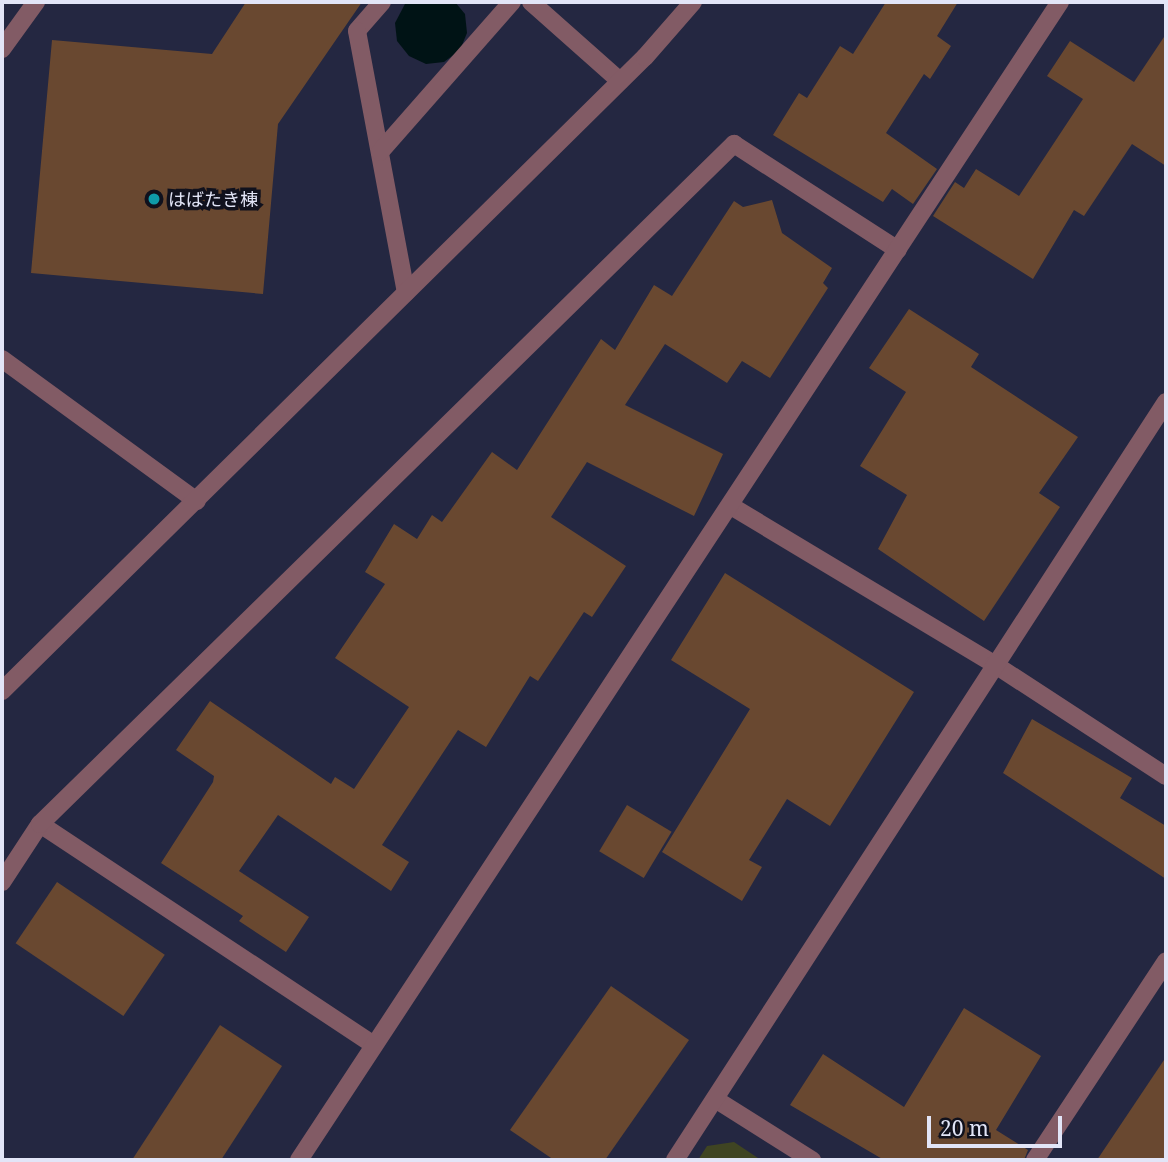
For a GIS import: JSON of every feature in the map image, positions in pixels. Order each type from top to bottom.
[{"type":"street","points":[[2,49],[36,2]]},
{"type":"street","points":[[382,2],[357,31],[406,292]]},
{"type":"street","points":[[380,152],[512,2]]},
{"type":"street","points":[[531,2],[620,81]]},
{"type":"street","points":[[2,691],[620,81],[694,2]]},
{"type":"street","points":[[299,1160],[1060,2]]},
{"type":"street","points":[[2,882],[40,824],[734,144],[898,250]]},
{"type":"street","points":[[2,359],[197,501]]},
{"type":"street","points":[[675,1160],[1166,402]]},
{"type":"street","points":[[731,506],[994,664],[1166,776]]},
{"type":"street","points":[[40,824],[373,1044]]},
{"type":"street","points":[[1035,1160],[1166,961]]},
{"type":"street","points":[[715,1099],[812,1160]]},
{"type":"green space","points":[[734,1142],[761,1160],[698,1160],[707,1146]]},
{"type":"shaded area","points":[[406,2],[455,2],[465,14],[467,33],[460,50],[444,62],[426,64],[409,56],[397,41],[395,23]]},
{"type":"building","name":"はばたき棟","points":[[246,2],[362,2],[278,124],[263,294],[31,273],[52,40],[212,54]]},
{"type":"building","points":[[886,2],[958,2],[937,36],[951,46],[930,79],[924,74],[886,133],[937,169],[913,204],[892,189],[883,202],[773,135],[799,93],[807,98],[840,46],[853,54]]},
{"type":"building","points":[[1166,34],[1166,166],[1132,144],[1084,216],[1074,210],[1033,279],[933,216],[955,182],[964,188],[976,169],[1019,196],[1083,99],[1047,76],[1070,41],[1134,82]]},
{"type":"building","points":[[772,200],[782,233],[832,268],[823,283],[828,288],[770,378],[742,361],[727,383],[665,344],[625,405],[723,454],[694,516],[587,462],[551,517],[626,566],[592,617],[584,612],[538,681],[530,676],[486,747],[458,730],[382,845],[409,862],[391,891],[278,815],[239,871],[309,917],[286,952],[239,921],[243,916],[161,863],[213,782],[214,776],[176,750],[210,701],[331,784],[335,777],[354,789],[409,707],[335,658],[385,584],[365,572],[394,524],[417,539],[432,515],[442,522],[492,452],[517,470],[601,339],[615,350],[654,285],[672,296],[734,201],[743,207]]},
{"type":"building","points":[[909,309],[979,354],[971,367],[1078,437],[1039,493],[1060,507],[984,621],[878,549],[907,495],[860,466],[906,392],[869,368]]},
{"type":"building","points":[[725,573],[914,692],[830,826],[787,799],[749,860],[762,867],[742,901],[662,852],[750,709],[671,660]]},
{"type":"building","points":[[1032,719],[1132,778],[1120,798],[1166,826],[1166,879],[1003,773]]},
{"type":"building","points":[[627,805],[672,832],[644,878],[599,851]]},
{"type":"building","points":[[57,882],[165,955],[123,1016],[16,943]]},
{"type":"building","points":[[611,986],[689,1040],[605,1160],[554,1160],[510,1130]]},
{"type":"building","points":[[964,1008],[1041,1056],[996,1130],[1028,1150],[1024,1160],[884,1160],[790,1105],[823,1054],[904,1107]]},
{"type":"building","points":[[220,1025],[282,1066],[221,1160],[132,1160]]},
{"type":"building","points":[[1166,1057],[1166,1160],[1097,1160]]},
{"type":"place","name":"はばたき棟","points":[[154,199]]}]
